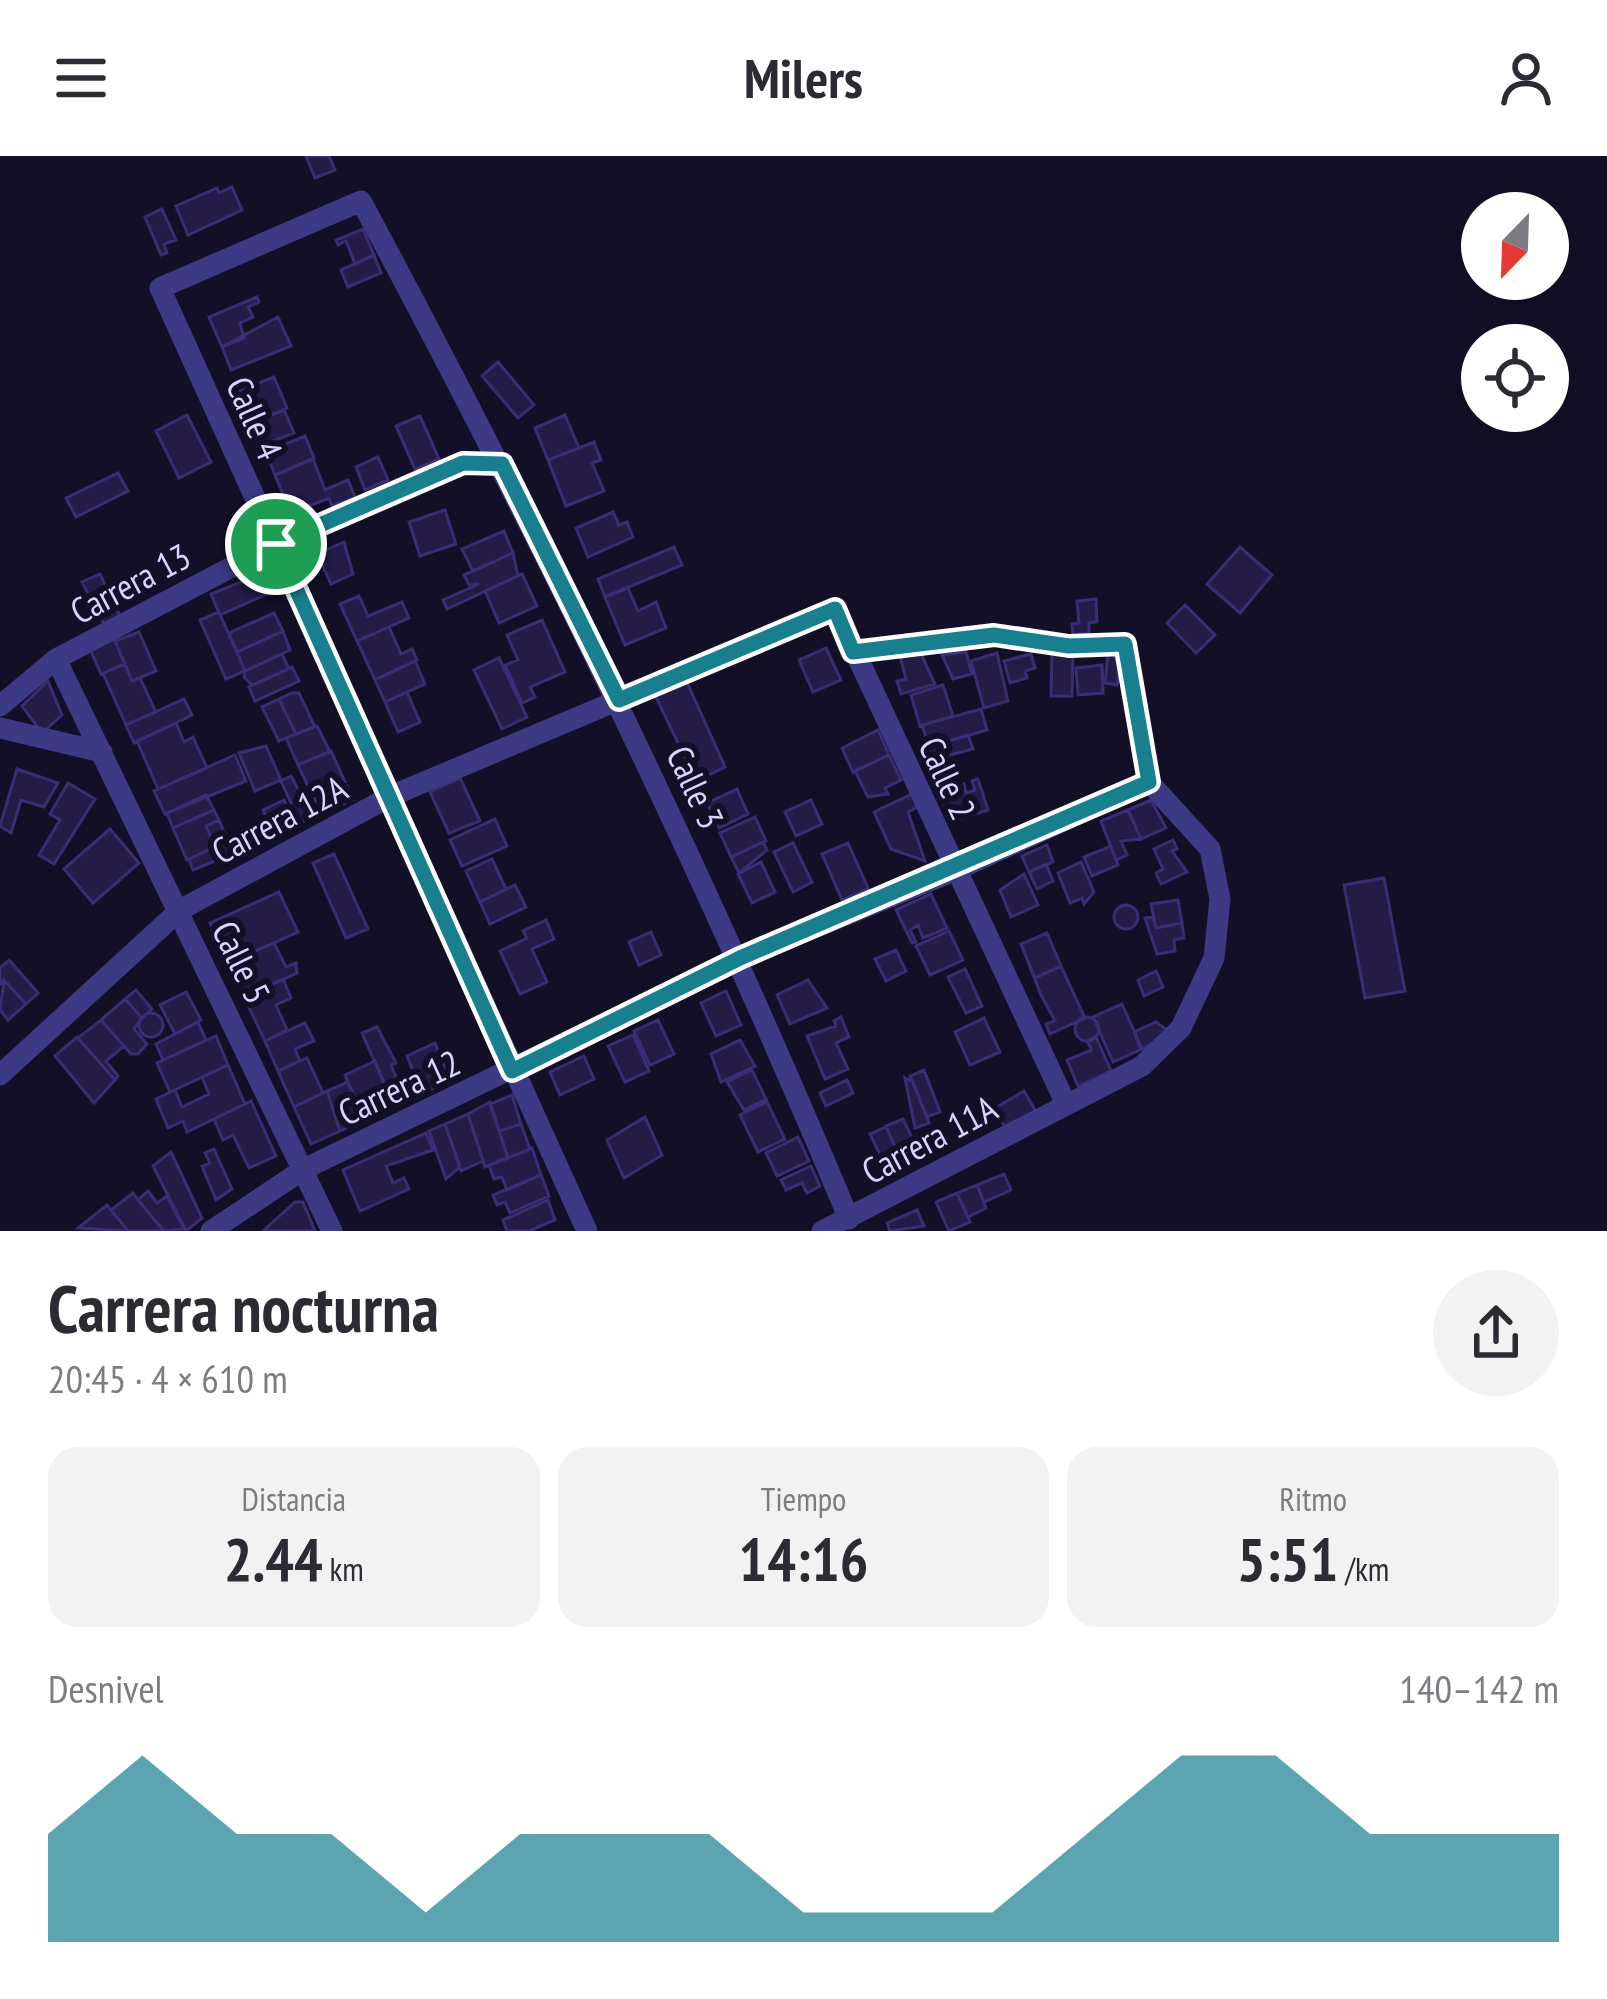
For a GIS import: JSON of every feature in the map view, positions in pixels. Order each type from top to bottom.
[{"type":"street","name":"Calle 3","points":[[160,287],[361,201],[502,464],[619,700],[740,958],[849,1219]]},
{"type":"street","name":"Calle 4","points":[[160,287],[587,1231]]},
{"type":"street","name":"Carrera 13","points":[[0,706],[56,659],[276,544],[463,463],[502,464]]},
{"type":"street","name":"Carrera 12A","points":[[0,1075],[180,910],[391,796],[835,609]]},
{"type":"street","name":"Calle 2","points":[[835,609],[1066,1104]]},
{"type":"street","points":[[853,652],[994,635],[1069,646],[1125,644],[1149,782]]},
{"type":"street","name":"Calle 5","points":[[56,659],[332,1231]]},
{"type":"street","points":[[0,728],[102,752]]},
{"type":"street","name":"Carrera 12","points":[[211,1231],[304,1169],[740,958],[954,871],[1149,782]]},
{"type":"street","name":"Carrera 11A","points":[[822,1231],[1142,1066],[1181,1028],[1214,958],[1220,898],[1210,849],[1149,782]]},
{"type":"building","points":[[306,156],[329,156],[335,170],[315,178]]},
{"type":"building","points":[[232,187],[242,210],[188,235],[176,206],[217,188],[219,193]]},
{"type":"building","points":[[162,209],[176,240],[164,244],[167,253],[161,255],[145,217]]},
{"type":"building","points":[[363,229],[374,255],[355,264],[346,241],[338,245],[336,240]]},
{"type":"building","points":[[374,255],[381,273],[348,287],[341,270]]},
{"type":"building","points":[[257,297],[259,302],[248,307],[253,317],[240,323],[244,338],[222,347],[209,317]]},
{"type":"building","points":[[278,317],[291,346],[231,370],[222,347]]},
{"type":"building","points":[[498,362],[534,405],[518,418],[482,376]]},
{"type":"building","points":[[274,377],[287,408],[253,423],[240,391]]},
{"type":"building","points":[[284,410],[294,433],[263,445],[253,423]]},
{"type":"building","points":[[187,415],[211,462],[179,478],[156,431]]},
{"type":"building","points":[[565,415],[579,448],[548,460],[535,428]]},
{"type":"building","points":[[420,416],[439,459],[415,469],[396,426]]},
{"type":"building","points":[[305,436],[314,458],[275,475],[266,452]]},
{"type":"building","points":[[594,442],[601,460],[592,463],[604,491],[566,506],[548,460]]},
{"type":"building","points":[[378,457],[388,480],[365,490],[356,467]]},
{"type":"building","points":[[313,459],[325,490],[348,480],[355,497],[332,506],[329,498],[299,510],[295,503],[288,506],[275,475]]},
{"type":"building","points":[[118,473],[128,491],[76,517],[66,498]]},
{"type":"building","points":[[445,510],[456,544],[420,556],[409,522]]},
{"type":"building","points":[[613,512],[619,525],[627,522],[633,537],[588,557],[576,528]]},
{"type":"building","points":[[504,531],[513,553],[473,571],[462,549]]},
{"type":"building","points":[[344,542],[353,574],[331,584],[317,554]]},
{"type":"building","points":[[674,547],[682,565],[605,597],[598,579]]},
{"type":"building","points":[[1240,547],[1272,575],[1240,613],[1207,584]]},
{"type":"building","points":[[513,553],[518,576],[447,609],[443,600],[479,584],[469,585],[464,575]]},
{"type":"building","points":[[100,574],[120,616],[104,624],[82,582]]},
{"type":"building","points":[[522,574],[537,606],[499,623],[485,591]]},
{"type":"building","points":[[258,575],[269,593],[220,615],[211,594]]},
{"type":"building","points":[[628,588],[638,611],[656,602],[666,628],[625,645],[605,597]]},
{"type":"building","points":[[359,596],[368,616],[402,602],[409,618],[357,641],[340,604]]},
{"type":"building","points":[[1096,599],[1097,622],[1089,623],[1089,633],[1073,635],[1072,624],[1079,623],[1077,601]]},
{"type":"building","points":[[1185,605],[1215,635],[1196,653],[1167,623]]},
{"type":"building","points":[[219,612],[245,671],[226,679],[200,620]]},
{"type":"building","points":[[274,613],[283,631],[237,652],[229,633]]},
{"type":"building","points":[[542,620],[565,672],[530,687],[535,697],[522,703],[505,665],[518,660],[507,635]]},
{"type":"building","points":[[389,627],[401,654],[412,649],[417,660],[375,680],[357,641]]},
{"type":"building","points":[[283,631],[290,650],[245,671],[237,652]]},
{"type":"building","points":[[139,632],[156,671],[132,681],[115,641]]},
{"type":"building","points":[[114,639],[125,664],[101,674],[90,649]]},
{"type":"building","points":[[826,648],[841,680],[813,692],[799,660]]},
{"type":"building","points":[[966,652],[972,674],[953,679],[942,655]]},
{"type":"building","points":[[997,653],[1008,701],[984,708],[971,661]]},
{"type":"building","points":[[1108,653],[1121,655],[1117,685],[1105,683]]},
{"type":"building","points":[[282,654],[289,669],[252,685],[244,677],[245,671]]},
{"type":"building","points":[[921,654],[935,684],[901,694],[897,681],[906,679],[900,656]]},
{"type":"building","points":[[1031,654],[1035,668],[1025,671],[1027,678],[1010,683],[1004,661]]},
{"type":"building","points":[[1073,654],[1072,696],[1051,696],[1052,655]]},
{"type":"building","points":[[499,658],[527,717],[502,729],[474,670]]},
{"type":"building","points":[[415,661],[425,684],[385,702],[375,680]]},
{"type":"building","points":[[125,664],[132,681],[140,678],[156,712],[126,725],[103,673]]},
{"type":"building","points":[[1102,665],[1103,693],[1078,695],[1076,668]]},
{"type":"building","points":[[292,667],[299,681],[255,701],[249,687]]},
{"type":"building","points":[[686,680],[725,767],[696,781],[655,695]]},
{"type":"building","points":[[48,681],[62,715],[42,733],[22,706]]},
{"type":"building","points":[[943,685],[953,716],[920,726],[911,695]]},
{"type":"building","points":[[407,692],[420,722],[398,732],[385,702]]},
{"type":"building","points":[[299,693],[315,727],[296,734],[279,699]]},
{"type":"building","points":[[184,699],[192,715],[134,743],[126,725]]},
{"type":"building","points":[[279,699],[296,734],[279,741],[262,707]]},
{"type":"building","points":[[981,709],[987,730],[929,747],[922,725]]},
{"type":"building","points":[[176,723],[184,742],[193,737],[207,768],[158,789],[137,741]]},
{"type":"building","points":[[317,726],[330,752],[298,765],[286,738]]},
{"type":"building","points":[[878,730],[889,755],[853,772],[842,748]]},
{"type":"building","points":[[968,735],[973,749],[932,760],[929,747]]},
{"type":"building","points":[[266,746],[281,780],[255,791],[239,753]]},
{"type":"building","points":[[331,751],[345,782],[325,795],[347,786],[353,800],[321,814],[298,765]]},
{"type":"building","points":[[235,755],[246,781],[165,814],[154,791]]},
{"type":"building","points":[[889,755],[901,780],[885,788],[888,794],[868,797],[855,771]]},
{"type":"building","points":[[17,769],[58,783],[44,807],[21,800],[11,833],[0,826]]},
{"type":"building","points":[[291,776],[305,802],[314,798],[321,814],[300,823],[281,781]]},
{"type":"building","points":[[460,778],[480,821],[449,833],[430,792]]},
{"type":"building","points":[[978,779],[988,810],[949,822],[940,792],[964,784],[966,793],[975,790],[972,781]]},
{"type":"building","points":[[68,783],[95,799],[54,864],[39,855],[60,820],[50,814]]},
{"type":"building","points":[[737,789],[748,814],[719,828],[707,803]]},
{"type":"building","points":[[912,794],[918,807],[908,812],[925,861],[891,849],[874,812]]},
{"type":"building","points":[[206,795],[214,810],[173,828],[167,813]]},
{"type":"building","points":[[284,800],[295,825],[274,835],[263,810]]},
{"type":"building","points":[[811,800],[822,824],[796,836],[785,812]]},
{"type":"building","points":[[1151,800],[1166,828],[1141,839],[1128,810]]},
{"type":"building","points":[[214,810],[219,820],[206,826],[215,847],[187,860],[173,828]]},
{"type":"building","points":[[1128,810],[1141,839],[1121,841],[1127,855],[1116,860],[1101,821]]},
{"type":"building","points":[[755,817],[766,841],[731,857],[720,833]]},
{"type":"building","points":[[495,819],[507,846],[462,866],[450,840]]},
{"type":"building","points":[[219,820],[233,853],[220,859],[206,826]]},
{"type":"building","points":[[110,829],[139,863],[93,903],[64,869]]},
{"type":"building","points":[[1173,840],[1177,849],[1172,851],[1187,872],[1161,884],[1156,873],[1163,869],[1154,849]]},
{"type":"building","points":[[763,842],[767,850],[739,873],[731,857]]},
{"type":"building","points":[[793,843],[812,882],[793,892],[774,852]]},
{"type":"building","points":[[848,843],[868,888],[842,900],[822,854]]},
{"type":"building","points":[[1047,845],[1053,862],[1029,872],[1022,856]]},
{"type":"building","points":[[1111,846],[1118,865],[1092,876],[1084,857]]},
{"type":"building","points":[[215,847],[220,859],[193,870],[189,859]]},
{"type":"building","points":[[334,854],[368,929],[346,938],[313,863]]},
{"type":"building","points":[[492,859],[506,889],[480,902],[466,871]]},
{"type":"building","points":[[761,862],[775,892],[752,903],[738,874]]},
{"type":"building","points":[[1081,862],[1094,892],[1084,904],[1082,898],[1070,903],[1058,873]]},
{"type":"building","points":[[1046,864],[1053,881],[1037,889],[1029,872]]},
{"type":"building","points":[[1024,874],[1038,905],[1011,917],[1000,890]]},
{"type":"building","points":[[1384,878],[1405,991],[1365,998],[1344,885]]},
{"type":"building","points":[[515,885],[526,907],[490,924],[480,902]]},
{"type":"building","points":[[279,892],[298,932],[229,963],[210,923]]},
{"type":"building","points":[[931,894],[947,928],[923,938],[918,925],[910,930],[916,942],[912,943],[896,910]]},
{"type":"building","points":[[1178,900],[1182,923],[1156,928],[1151,904]]},
{"type":"building","points":[[1126,905],[1135,908],[1135,926],[1126,929],[1117,926],[1114,917],[1117,908]]},
{"type":"building","points":[[1153,917],[1156,928],[1182,923],[1184,938],[1174,940],[1175,951],[1157,954],[1145,918]]},
{"type":"building","points":[[546,920],[554,939],[532,949],[547,982],[520,994],[500,951],[527,938],[523,931]]},
{"type":"building","points":[[949,931],[963,960],[930,975],[916,946]]},
{"type":"building","points":[[651,932],[661,955],[639,965],[629,942]]},
{"type":"building","points":[[1047,933],[1061,966],[1035,978],[1021,944]]},
{"type":"building","points":[[274,943],[286,967],[296,963],[297,973],[244,997],[229,963]]},
{"type":"building","points":[[1021,944],[1035,978],[1061,966],[1085,1018],[1050,1034],[1046,1024],[1055,1021],[1041,995]]},
{"type":"building","points":[[896,950],[906,971],[886,981],[875,959]]},
{"type":"building","points":[[9,960],[38,993],[26,1004],[4,980],[0,984],[0,968]]},
{"type":"building","points":[[965,969],[982,1006],[966,1013],[948,977]]},
{"type":"building","points":[[1156,971],[1163,987],[1144,996],[1138,980]]},
{"type":"building","points":[[283,979],[291,998],[276,1005],[287,1030],[265,1041],[244,997]]},
{"type":"building","points":[[4,980],[26,1004],[8,1020],[0,1010]]},
{"type":"building","points":[[808,980],[827,1008],[790,1024],[777,995]]},
{"type":"building","points":[[136,990],[152,1009],[142,1018],[125,999]]},
{"type":"building","points":[[726,991],[741,1025],[716,1036],[701,1003]]},
{"type":"building","points":[[186,992],[201,1020],[175,1034],[160,1005]]},
{"type":"building","points":[[125,999],[142,1018],[134,1029],[147,1044],[138,1054],[131,1054],[101,1020]]},
{"type":"building","points":[[1122,1004],[1142,1049],[1113,1062],[1093,1017]]},
{"type":"building","points":[[151,1013],[160,1016],[160,1034],[151,1037],[142,1034],[139,1025],[142,1016]]},
{"type":"building","points":[[841,1017],[849,1037],[836,1043],[848,1069],[825,1079],[807,1036],[836,1026],[834,1021]]},
{"type":"building","points":[[1087,1017],[1099,1029],[1087,1041],[1075,1029]]},
{"type":"building","points":[[984,1018],[1000,1052],[970,1065],[955,1032]]},
{"type":"building","points":[[101,1020],[124,1046],[106,1061],[118,1076],[115,1080],[78,1038]]},
{"type":"building","points":[[658,1020],[674,1054],[650,1065],[634,1031]]},
{"type":"building","points":[[198,1022],[206,1040],[163,1060],[156,1044]]},
{"type":"building","points":[[1156,1022],[1172,1034],[1141,1049],[1134,1032]]},
{"type":"building","points":[[305,1023],[314,1041],[295,1049],[300,1061],[278,1071],[265,1041]]},
{"type":"building","points":[[377,1027],[396,1063],[391,1065],[400,1087],[417,1079],[422,1093],[394,1106],[362,1033]]},
{"type":"building","points":[[633,1035],[649,1071],[625,1082],[608,1046]]},
{"type":"building","points":[[216,1036],[228,1065],[170,1092],[157,1063]]},
{"type":"building","points":[[77,1037],[115,1080],[94,1103],[55,1056]]},
{"type":"building","points":[[1096,1037],[1111,1071],[1078,1086],[1067,1060],[1092,1050],[1087,1041]]},
{"type":"building","points":[[740,1040],[755,1066],[721,1082],[711,1054]]},
{"type":"building","points":[[435,1043],[451,1081],[422,1093],[407,1056]]},
{"type":"building","points":[[584,1056],[594,1079],[560,1095],[550,1072]]},
{"type":"building","points":[[307,1058],[323,1093],[294,1107],[278,1071]]},
{"type":"building","points":[[375,1061],[394,1106],[364,1120],[345,1075]]},
{"type":"building","points":[[228,1065],[245,1104],[187,1132],[183,1121],[168,1128],[156,1099],[175,1090],[182,1107],[209,1094],[202,1077]]},
{"type":"building","points":[[752,1070],[766,1099],[744,1110],[727,1082]]},
{"type":"building","points":[[924,1070],[940,1112],[927,1117],[910,1076]]},
{"type":"building","points":[[905,1078],[913,1082],[929,1123],[915,1128]]},
{"type":"building","points":[[847,1080],[853,1093],[826,1106],[820,1093]]},
{"type":"building","points":[[348,1082],[364,1120],[340,1131],[327,1091]]},
{"type":"building","points":[[327,1091],[340,1131],[311,1144],[294,1107]]},
{"type":"building","points":[[1024,1091],[1038,1115],[1008,1132],[994,1109]]},
{"type":"building","points":[[512,1095],[521,1124],[499,1131],[490,1104]]},
{"type":"building","points":[[251,1101],[276,1156],[249,1168],[233,1135],[223,1140],[214,1119]]},
{"type":"building","points":[[490,1102],[508,1158],[485,1167],[468,1114]]},
{"type":"building","points":[[767,1102],[785,1139],[758,1152],[740,1115]]},
{"type":"building","points":[[468,1114],[483,1161],[461,1171],[445,1124]]},
{"type":"building","points":[[645,1117],[662,1155],[624,1178],[607,1140]]},
{"type":"building","points":[[903,1119],[916,1146],[898,1154],[886,1126]]},
{"type":"building","points":[[445,1124],[460,1167],[446,1179],[429,1131]]},
{"type":"building","points":[[521,1124],[530,1149],[508,1158],[499,1131]]},
{"type":"building","points":[[886,1127],[898,1154],[887,1159],[886,1168],[870,1134]]},
{"type":"building","points":[[426,1133],[433,1150],[386,1166],[393,1183],[404,1178],[409,1189],[360,1211],[343,1170]]},
{"type":"building","points":[[798,1137],[809,1161],[777,1176],[766,1153]]},
{"type":"building","points":[[532,1148],[541,1175],[507,1190],[502,1177],[494,1179],[489,1165]]},
{"type":"building","points":[[214,1149],[232,1189],[216,1200],[202,1166],[210,1163],[205,1153]]},
{"type":"building","points":[[171,1152],[202,1218],[186,1231],[153,1166]]},
{"type":"building","points":[[811,1166],[820,1186],[807,1193],[802,1183],[786,1190],[781,1180]]},
{"type":"building","points":[[1004,1174],[1011,1190],[984,1202],[977,1185]]},
{"type":"building","points":[[541,1175],[549,1196],[510,1213],[505,1202],[497,1205],[493,1195]]},
{"type":"building","points":[[977,1185],[986,1208],[968,1217],[957,1193]]},
{"type":"building","points":[[148,1191],[157,1203],[167,1196],[184,1229],[164,1231],[138,1200]]},
{"type":"building","points":[[133,1193],[164,1231],[128,1231],[111,1210]]},
{"type":"building","points":[[957,1193],[970,1222],[949,1231],[936,1202]]},
{"type":"building","points":[[548,1200],[555,1220],[529,1231],[507,1231],[503,1220]]},
{"type":"building","points":[[295,1202],[303,1202],[315,1231],[263,1231]]},
{"type":"building","points":[[107,1205],[128,1231],[78,1228]]},
{"type":"building","points":[[917,1210],[924,1226],[890,1231],[887,1223]]},
{"type":"route","points":[[463,463],[502,464],[619,700],[835,609],[853,652],[994,635],[1069,646],[1125,644],[1149,782],[954,871],[740,958],[512,1071],[276,544],[463,463]]}]
